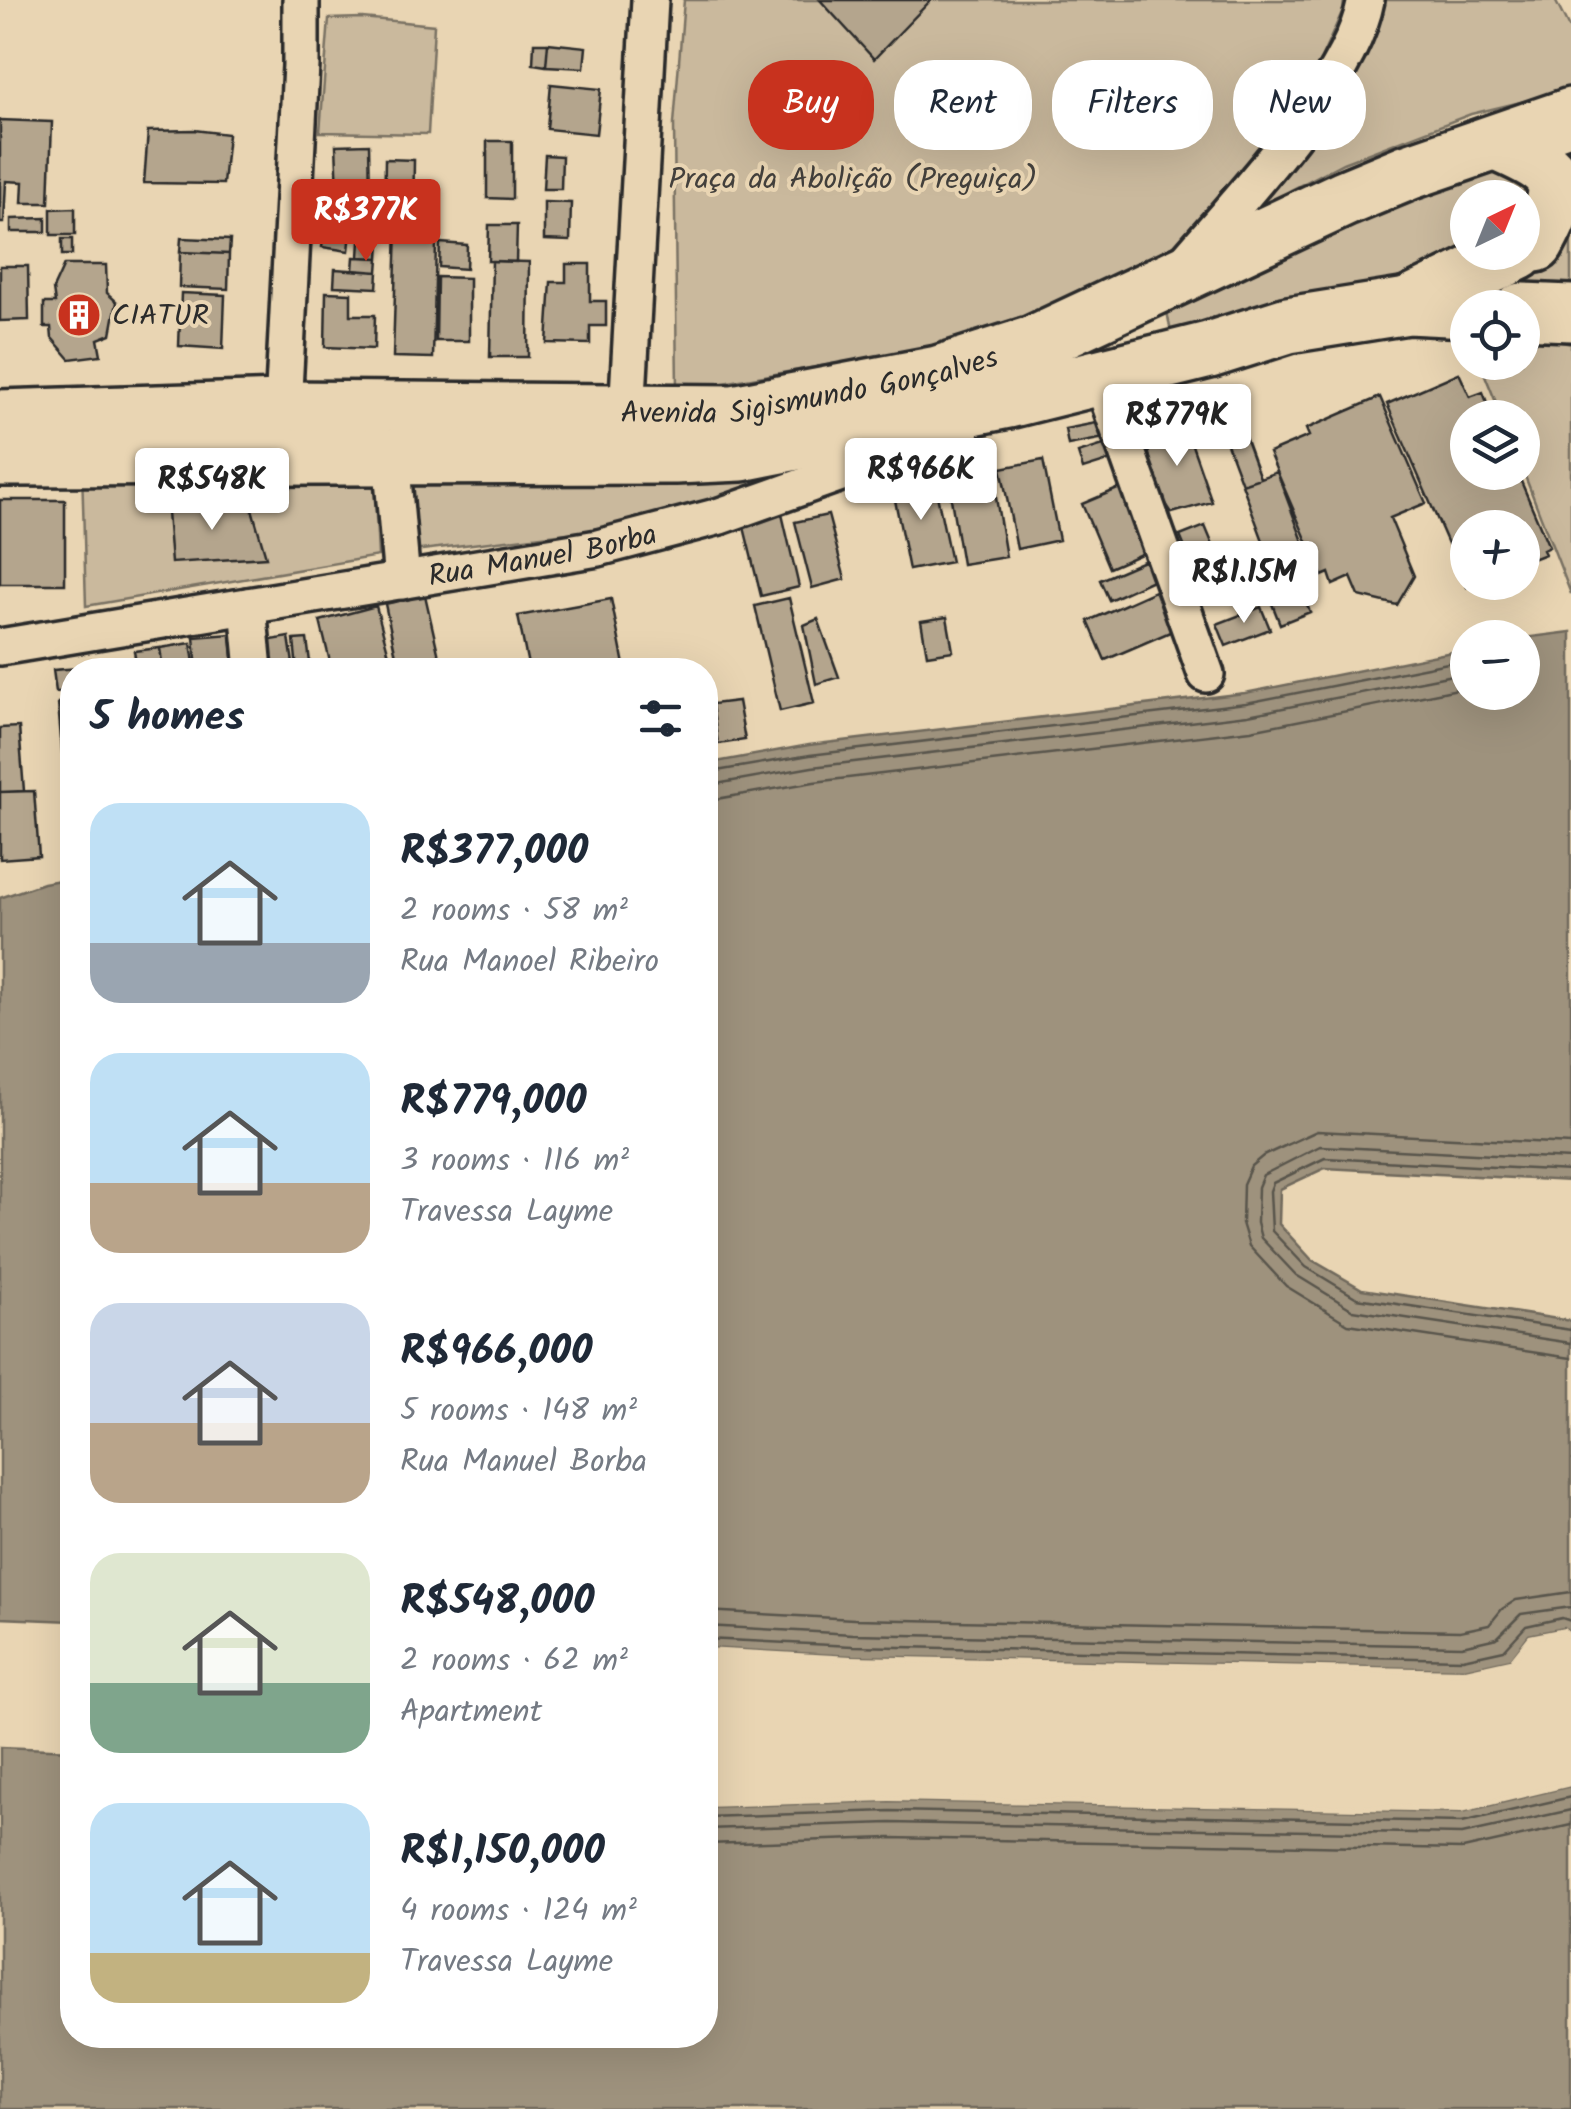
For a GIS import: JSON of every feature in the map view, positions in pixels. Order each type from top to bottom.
[{"type":"main road","name":"Avenida Sigismundo Gonçalves","points":[[0,418],[282,409],[732,413],[938,374],[1033,344],[1408,172],[1571,116]]},
{"type":"main road","points":[[1498,143],[1533,158],[1556,184],[1557,199],[1540,236]]},
{"type":"main road","points":[[1408,306],[1481,270]]},
{"type":"main road","points":[[1170,281],[1170,312],[1192,341],[1209,350]]},
{"type":"main road","name":"Avenida Sigismundo Gonçalves","points":[[0,458],[740,453],[1083,383],[1288,325],[1408,306]]},
{"type":"main road","points":[[1408,306],[1450,308]]},
{"type":"main road","points":[[1540,312],[1571,313]]},
{"type":"street","points":[[282,409],[301,65],[301,0]]},
{"type":"street","points":[[1170,281],[1299,125],[1344,60],[1366,0]]},
{"type":"street","points":[[626,414],[639,1]]},
{"type":"street","points":[[1083,383],[1206,674]]},
{"type":"street","name":"Rua Manuel Borba","points":[[0,647],[598,548],[720,516],[1083,383]]},
{"type":"street","points":[[391,456],[402,580]]},
{"type":"street","points":[[248,606],[253,658]]},
{"type":"green space","name":"Praça da Abolição (Preguiça)","points":[[684,0],[1344,0],[1320,60],[1233,60],[1233,150],[1271,150],[1150,274],[931,347],[677,391],[674,124]]},
{"type":"green space","points":[[1382,0],[1555,0],[1571,32],[1571,90],[1471,114],[1343,163],[1291,190],[1267,208],[1571,106],[1571,301],[1540,299],[1540,290],[1450,290],[1450,294],[1172,338],[1167,311],[1230,236],[1285,150],[1366,150],[1366,60],[1343,60]]},
{"type":"green space","points":[[329,19],[434,25],[428,134],[320,132]]},
{"type":"green space","points":[[1540,337],[1571,344],[1571,594],[1530,490],[1540,490],[1540,400],[1495,400],[1487,380],[1540,380]]},
{"type":"green space","points":[[797,453],[800,479],[708,500],[618,527],[404,552],[401,466]]},
{"type":"green space","points":[[82,468],[374,476],[378,556],[86,606]]},
{"type":"water","points":[[1571,632],[1571,1181],[1325,1168],[1280,1189],[1279,1224],[1312,1260],[1362,1289],[1571,1321],[1571,1634],[1564,1628],[1529,1635],[1511,1659],[1465,1669],[852,1656],[718,1649],[718,762],[809,745],[1245,693],[1450,652],[1450,710],[1540,710],[1540,636]]},
{"type":"water","points":[[60,880],[60,1620],[0,1618],[0,898]]},
{"type":"water","points":[[0,1747],[60,1750],[60,2048],[718,2048],[718,1807],[889,1801],[1462,1812],[1571,1786],[1571,2109],[0,2109]]},
{"type":"pier","points":[[1564,1628],[1571,1639],[1563,1633],[1531,1640],[1513,1663],[1465,1674],[852,1661],[718,1654],[718,1649],[852,1656],[1465,1669],[1510,1659],[1529,1635]]},
{"type":"pier","points":[[1571,1781],[1571,1786],[1462,1812],[889,1801],[718,1807],[718,1802],[890,1796],[1462,1807]]},
{"type":"building","points":[[820,0],[931,0],[874,59]]},
{"type":"building","points":[[534,43],[548,43],[546,66],[533,64]]},
{"type":"building","points":[[548,43],[586,47],[584,68],[546,66]]},
{"type":"building","points":[[551,84],[601,89],[596,134],[547,129]]},
{"type":"building","points":[[0,120],[52,122],[49,203],[22,203],[23,182],[6,181],[4,223],[0,223]]},
{"type":"building","points":[[148,131],[228,134],[223,184],[144,183]]},
{"type":"building","points":[[487,141],[512,141],[512,199],[487,198]]},
{"type":"building","points":[[369,144],[370,192],[338,192],[336,145]]},
{"type":"building","points":[[545,155],[562,156],[561,189],[543,189]]},
{"type":"building","points":[[385,159],[414,160],[413,220],[384,219]]},
{"type":"building","points":[[544,202],[571,203],[570,241],[544,240]]},
{"type":"building","points":[[321,203],[339,203],[339,218],[321,217]]},
{"type":"building","points":[[75,208],[75,235],[51,235],[51,209]]},
{"type":"building","points":[[362,208],[382,209],[379,258],[359,257]]},
{"type":"building","points":[[46,218],[46,232],[11,232],[11,219]]},
{"type":"building","points":[[489,225],[517,225],[516,262],[488,261]]},
{"type":"building","points":[[397,227],[408,227],[408,242],[436,243],[433,358],[393,357]]},
{"type":"building","points":[[324,228],[351,232],[349,251],[322,247]]},
{"type":"building","points":[[181,238],[230,240],[229,254],[180,252]]},
{"type":"building","points":[[62,239],[72,239],[72,255],[62,255]]},
{"type":"building","points":[[440,243],[467,245],[466,269],[439,267]]},
{"type":"building","points":[[180,252],[229,254],[228,289],[179,287]]},
{"type":"building","points":[[354,257],[379,258],[378,272],[353,270]]},
{"type":"building","points":[[492,261],[529,262],[528,357],[490,357]]},
{"type":"building","points":[[566,264],[590,264],[590,301],[606,301],[606,326],[590,326],[590,344],[547,343],[551,282],[566,282]]},
{"type":"building","name":"CIATUR","points":[[64,265],[106,265],[107,293],[117,302],[111,334],[98,339],[101,355],[70,359],[52,338],[51,327],[44,327],[44,303],[55,303],[53,289]]},
{"type":"building","points":[[0,266],[28,266],[29,320],[0,321]]},
{"type":"building","points":[[335,269],[378,272],[377,288],[334,286]]},
{"type":"building","points":[[437,277],[469,278],[469,341],[436,341]]},
{"type":"building","points":[[326,292],[351,293],[351,315],[375,315],[374,349],[325,347]]},
{"type":"building","points":[[181,293],[225,295],[223,349],[179,346]]},
{"type":"building","points":[[1450,377],[1450,380],[1462,380],[1470,397],[1483,392],[1486,400],[1450,400],[1450,490],[1525,490],[1533,510],[1450,510],[1450,548],[1387,404]]},
{"type":"building","points":[[1380,397],[1426,503],[1390,518],[1414,576],[1397,605],[1359,596],[1351,577],[1333,585],[1329,573],[1322,576],[1269,453],[1309,436],[1306,429]]},
{"type":"building","points":[[1235,410],[1260,478],[1242,484],[1217,417]]},
{"type":"building","points":[[1112,420],[1115,436],[1068,445],[1065,429]]},
{"type":"building","points":[[1185,425],[1212,502],[1172,513],[1156,489],[1145,434]]},
{"type":"building","points":[[1116,441],[1121,457],[1083,469],[1078,453]]},
{"type":"building","points":[[1043,460],[1059,540],[1017,549],[1001,468]]},
{"type":"building","points":[[991,468],[1006,557],[962,564],[947,475]]},
{"type":"building","points":[[1277,472],[1304,544],[1269,557],[1242,484]]},
{"type":"building","points":[[933,476],[951,562],[909,570],[892,485]]},
{"type":"building","points":[[1127,485],[1155,548],[1109,568],[1082,504]]},
{"type":"building","points":[[0,500],[65,500],[65,584],[0,584]]},
{"type":"building","points":[[166,500],[252,509],[266,557],[171,563]]},
{"type":"building","points":[[782,514],[799,587],[761,596],[743,523]]},
{"type":"building","points":[[828,515],[845,579],[812,588],[795,522]]},
{"type":"building","points":[[1205,526],[1215,550],[1190,560],[1180,536]]},
{"type":"building","points":[[1540,526],[1549,547],[1543,550],[1545,554],[1540,556]]},
{"type":"building","points":[[1160,554],[1168,573],[1109,600],[1100,580]]},
{"type":"building","points":[[1291,564],[1310,612],[1280,624],[1261,576]]},
{"type":"building","points":[[1221,566],[1230,588],[1206,597],[1197,575]]},
{"type":"building","points":[[1166,586],[1184,626],[1105,660],[1088,621]]},
{"type":"building","points":[[425,595],[439,658],[396,658],[385,604]]},
{"type":"building","points":[[789,598],[814,703],[780,711],[755,606]]},
{"type":"building","points":[[611,599],[623,658],[527,658],[518,616]]},
{"type":"building","points":[[376,606],[390,658],[329,658],[320,621]]},
{"type":"building","points":[[1261,607],[1270,629],[1226,646],[1217,624]]},
{"type":"building","points":[[947,617],[953,651],[927,655],[921,621]]},
{"type":"building","points":[[818,619],[839,677],[816,684],[804,625]]},
{"type":"building","points":[[231,634],[233,658],[196,658],[194,637]]},
{"type":"building","points":[[289,637],[292,658],[262,658],[260,642]]},
{"type":"building","points":[[307,639],[309,658],[296,658],[294,640]]},
{"type":"building","points":[[191,643],[193,658],[161,658],[160,648]]},
{"type":"building","points":[[160,648],[161,658],[135,658],[134,651]]},
{"type":"building","points":[[60,669],[60,692],[56,692],[53,670]]},
{"type":"building","points":[[738,701],[745,740],[718,744],[718,703]]},
{"type":"building","points":[[19,727],[24,791],[0,792],[0,728]]},
{"type":"building","points":[[34,791],[39,856],[0,859],[0,792]]},
{"type":"place","name":"CIATUR","points":[[79,315]]}]
